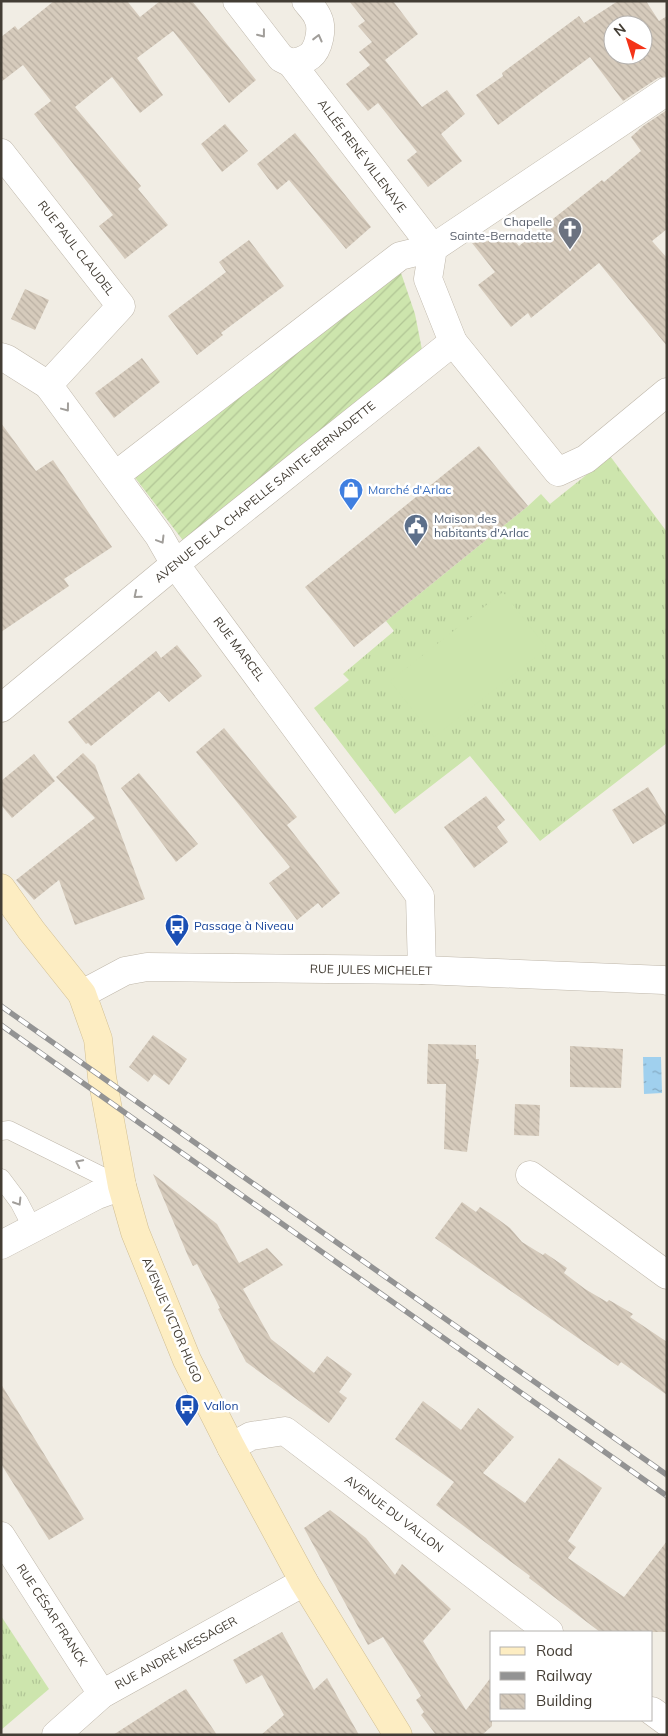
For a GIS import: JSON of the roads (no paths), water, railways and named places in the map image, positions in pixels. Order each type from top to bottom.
[{"type":"street","name":"ALLÉE RENÉ VILLENAVE","points":[[237,1],[281,58],[292,63],[433,248]]},
{"type":"street","points":[[292,63],[299,62],[312,55],[321,30],[319,18],[306,1]]},
{"type":"street","points":[[116,475],[400,256],[433,248],[667,91]]},
{"type":"street","name":"RUE PAUL CLAUDEL","points":[[1,153],[121,306],[48,384]]},
{"type":"street","points":[[433,248],[428,279],[453,342],[558,472],[586,459],[667,392]]},
{"type":"street","name":"AVENUE DE LA CHAPELLE SAINTE-BERNADETTE","points":[[1,708],[175,564],[453,342]]},
{"type":"street","name":"RUE MARCEL","points":[[1,357],[48,384],[116,475],[159,536],[175,564],[420,896],[422,970]]},
{"type":"street","name":"AVENUE VICTOR HUGO","points":[[1,888],[30,930],[82,994],[98,1039],[102,1077],[122,1186],[135,1232],[187,1360],[304,1582],[398,1735]]},
{"type":"street","name":"RUE JULES MICHELET","points":[[82,994],[125,971],[147,967],[422,970],[664,980],[667,982]]},
{"type":"street","points":[[530,1175],[667,1275]]},
{"type":"street","points":[[1,1245],[97,1195],[122,1186]]},
{"type":"street","name":"AVENUE DU VALLON","points":[[231,1446],[251,1436],[285,1431],[548,1631]]},
{"type":"street","name":"RUE CÉSAR FRANCK","points":[[3,1542],[102,1694]]},
{"type":"street","name":"RUE ANDRÉ MESSAGER","points":[[56,1735],[102,1694],[304,1582]]},
{"type":"street","points":[[653,1712],[667,1722]]},
{"type":"lane","points":[[1,1131],[9,1130],[122,1186]]},
{"type":"lane","points":[[1,1178],[19,1202],[33,1229]]},
{"type":"water","points":[[643,1057],[661,1057],[662,1093],[644,1094]]},
{"type":"railway","points":[[1,1006],[667,1475]]},
{"type":"railway","points":[[1,1025],[667,1496]]},
{"type":"place","name":"Chapelle Sainte-Bernadette","points":[[570,250]]},
{"type":"place","name":"Marché d'Arlac","points":[[351,511]]},
{"type":"place","name":"Maison des habitants d'Arlac","points":[[416,547]]},
{"type":"place","name":"Passage à Niveau","points":[[177,947]]},
{"type":"place","name":"Vallon","points":[[187,1427]]}]
